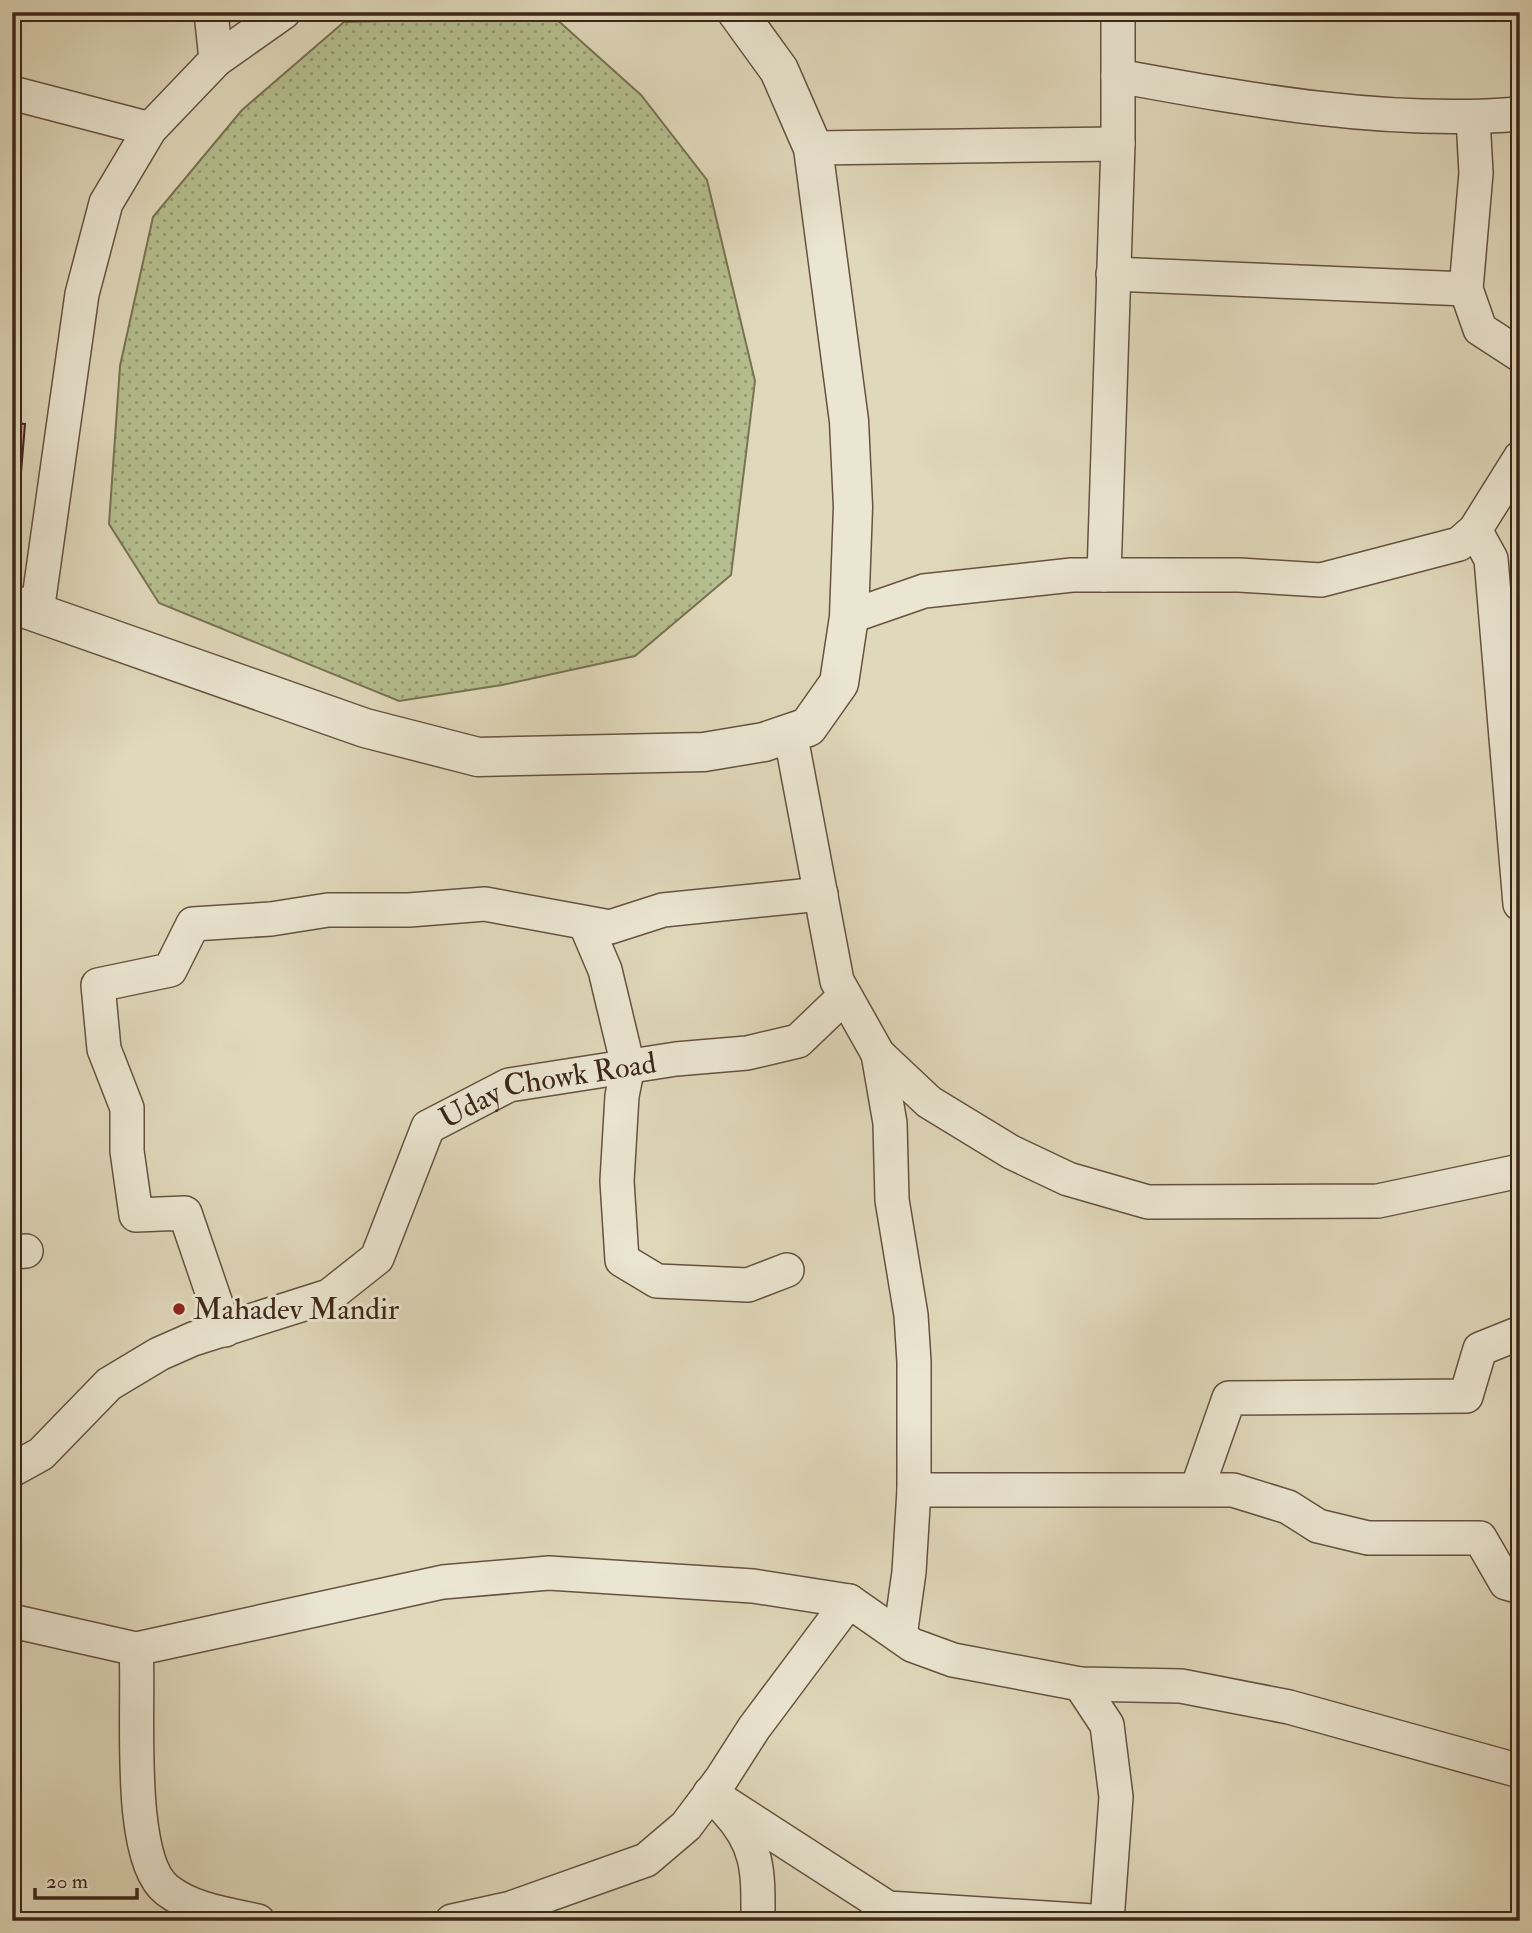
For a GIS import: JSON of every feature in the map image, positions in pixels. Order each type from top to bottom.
[{"type":"street","points":[[211,12],[216,60]]},
{"type":"street","points":[[284,12],[216,60],[150,129],[106,203],[82,294],[25,608],[365,728],[478,757],[704,752],[764,742],[808,727],[839,682],[849,617],[853,507],[849,421],[813,148],[779,70],[737,12]]},
{"type":"street","points":[[1104,575],[1118,144],[1118,12]]},
{"type":"street","points":[[1118,76],[1319,109],[1473,118],[1520,114]]},
{"type":"street","points":[[12,93],[150,129]]},
{"type":"street","points":[[1473,118],[1476,173],[1466,289],[1480,329],[1520,355]]},
{"type":"street","points":[[813,148],[1118,144]]},
{"type":"street","points":[[1113,274],[1466,289]]},
{"type":"street","points":[[849,617],[924,591],[1072,575],[1238,575],[1321,580],[1459,544],[1475,530],[1520,458]]},
{"type":"street","points":[[1475,530],[1491,559],[1510,678],[1520,904]]},
{"type":"street","points":[[790,732],[837,981],[878,1054],[929,1102],[1011,1152],[1068,1180],[1148,1202],[1229,1204],[1378,1201],[1520,1171]]},
{"type":"street","points":[[225,1330],[185,1213],[136,1215],[127,1151],[127,1108],[104,1049],[98,985],[170,970],[193,924],[271,919],[328,910],[409,910],[485,904],[610,927],[663,910],[821,894]]},
{"type":"street","points":[[585,923],[605,970],[628,1066],[622,1097],[617,1181],[622,1260],[657,1281],[748,1285],[787,1270]]},
{"type":"street","name":"Uday Chowk Road","points":[[12,1470],[41,1454],[109,1384],[159,1354],[329,1296],[377,1258],[428,1126],[509,1085],[628,1066],[747,1053],[797,1041],[845,996]]},
{"type":"street","points":[[878,1054],[890,1123],[892,1200],[912,1327],[916,1428],[909,1572],[900,1636]]},
{"type":"street","points":[[1197,1489],[1229,1398],[1466,1396],[1480,1349],[1520,1334]]},
{"type":"street","points":[[914,1490],[1233,1490],[1288,1507],[1318,1526],[1368,1538],[1480,1538],[1506,1583],[1520,1587]]},
{"type":"street","points":[[12,1620],[136,1648],[443,1582],[549,1573],[752,1586],[849,1601],[912,1645],[953,1660],[1080,1684],[1181,1686],[1289,1707],[1520,1770]]},
{"type":"street","points":[[452,1921],[511,1908],[646,1860],[686,1826],[754,1728],[849,1601]]},
{"type":"street","points":[[136,1648],[138,1809],[145,1850],[164,1888],[195,1906],[258,1921]]},
{"type":"street","points":[[1080,1684],[1107,1725],[1116,1797],[1107,1921]]},
{"type":"street","points":[[710,1793],[741,1826],[757,1864],[758,1921]]},
{"type":"street","points":[[710,1793],[888,1908],[1093,1921]]},
{"type":"green space","points":[[554,17],[641,95],[707,180],[755,381],[731,575],[635,656],[502,685],[399,701],[159,603],[109,524],[120,366],[153,217],[242,110],[344,22]]},
{"type":"building","points":[[12,423],[25,424],[16,534],[12,534]]},
{"type":"place","name":"Mahadev Mandir","points":[[179,1309]]}]
